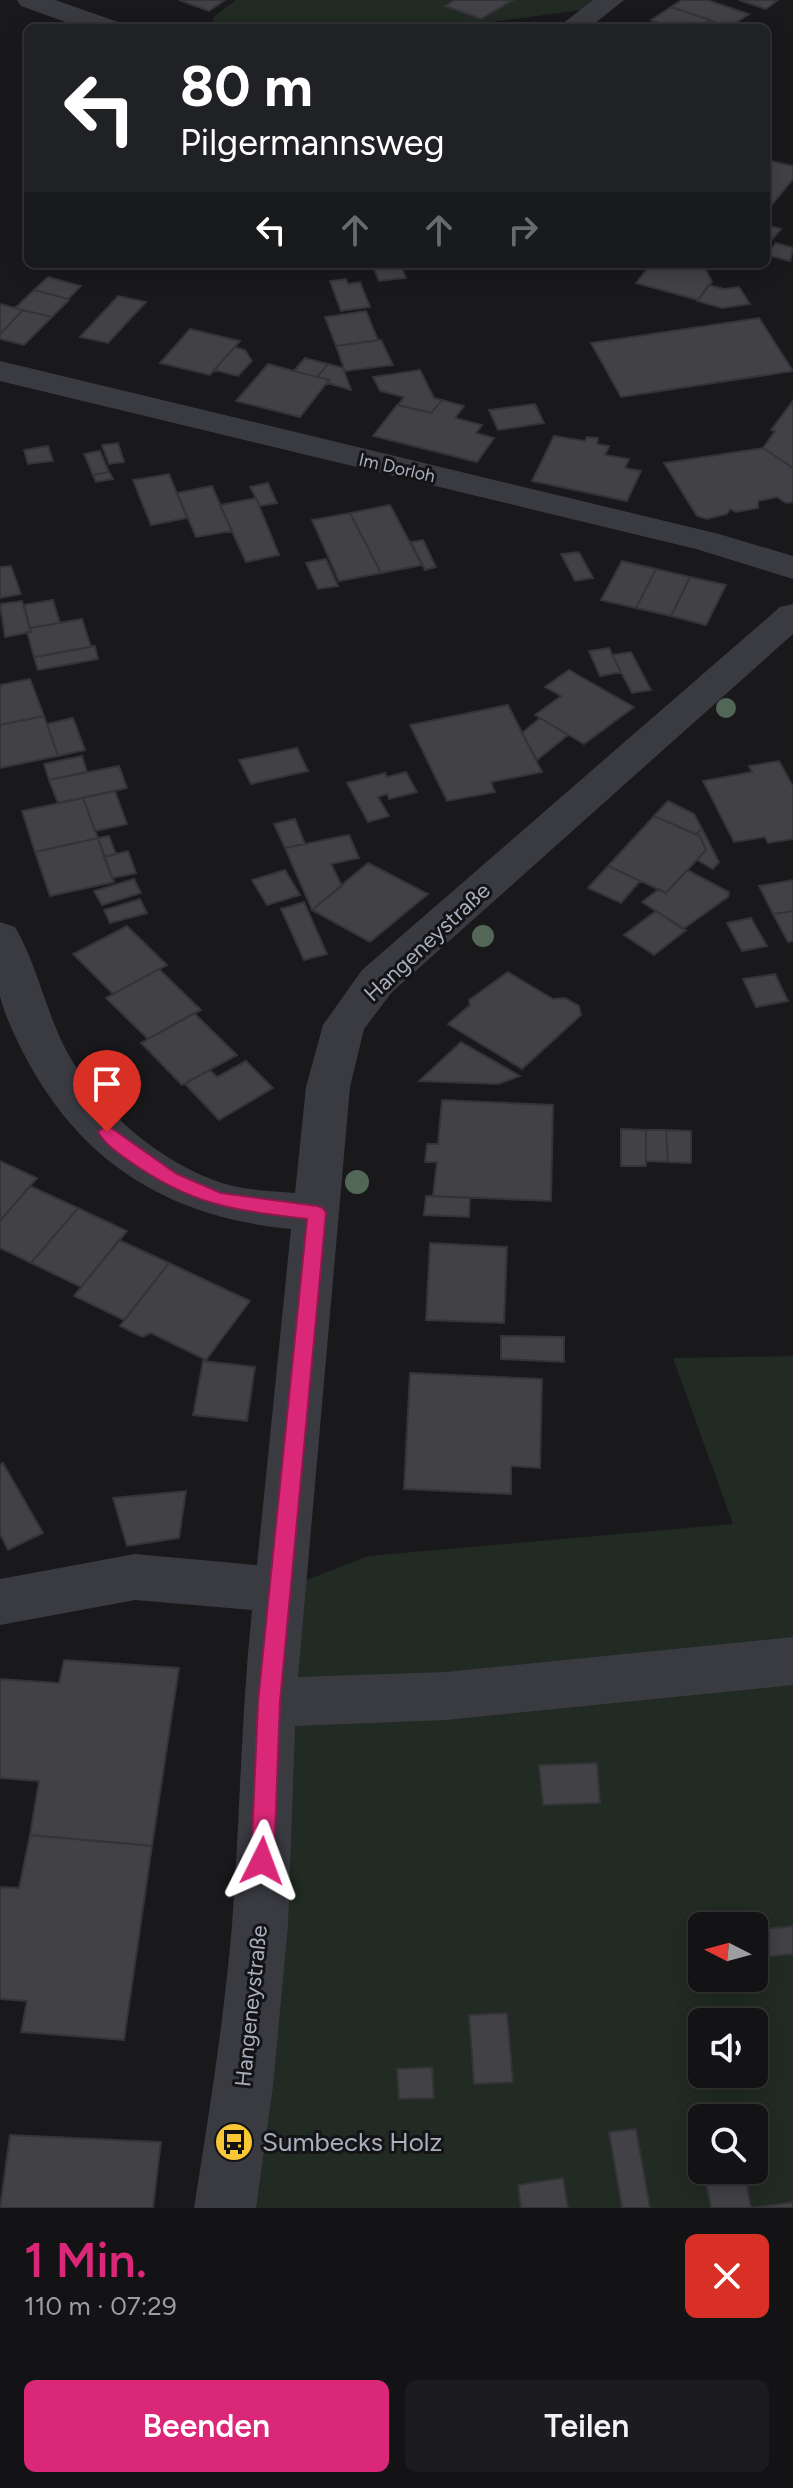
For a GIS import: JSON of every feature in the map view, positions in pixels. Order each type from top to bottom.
[{"type":"street","points":[[30,0],[97,24]]},
{"type":"street","points":[[577,24],[611,0]]},
{"type":"street","name":"Im Dorloh","points":[[0,371],[707,541],[793,568]]},
{"type":"street","name":"Hangeneystraße","points":[[225,2208],[243,2086],[260,1925],[269,1702],[317,1213],[334,1057],[344,1025],[377,981],[793,615]]},
{"type":"street","points":[[0,937],[47,1057],[87,1114],[127,1150],[170,1179],[218,1200],[317,1213]]},
{"type":"street","points":[[0,1602],[135,1577],[281,1590]]},
{"type":"street","points":[[269,1702],[446,1696],[793,1661]]},
{"type":"shaded area","points":[[236,0],[594,0],[582,10],[476,24],[415,21],[410,24],[214,24],[213,17]]},
{"type":"shaded area","points":[[793,1356],[793,2208],[215,2208],[281,1590],[368,1556],[733,1524],[673,1358]]},
{"type":"building","points":[[179,0],[225,0],[209,11]]},
{"type":"building","points":[[455,0],[513,0],[481,19],[445,6]]},
{"type":"building","points":[[682,0],[707,0],[749,14],[734,24],[721,24],[671,7]]},
{"type":"building","points":[[739,0],[778,0],[766,9]]},
{"type":"building","points":[[671,7],[710,20],[704,24],[663,24],[651,20]]},
{"type":"building","points":[[770,161],[793,166],[793,179],[770,207]]},
{"type":"building","points":[[770,226],[781,229],[770,241]]},
{"type":"building","points":[[776,243],[793,248],[790,261],[770,256]]},
{"type":"building","points":[[374,268],[402,268],[406,278],[379,281]]},
{"type":"building","points":[[648,268],[705,268],[712,282],[698,300],[636,283]]},
{"type":"building","points":[[48,277],[81,286],[68,299],[34,290]]},
{"type":"building","points":[[346,279],[348,284],[360,282],[370,307],[341,311],[330,281]]},
{"type":"building","points":[[709,285],[724,289],[739,287],[750,304],[722,308],[697,301]]},
{"type":"building","points":[[34,290],[69,300],[52,317],[15,308]]},
{"type":"building","points":[[118,296],[146,302],[108,343],[80,337]]},
{"type":"building","points":[[0,304],[23,310],[0,334]]},
{"type":"building","points":[[23,310],[52,317],[24,345],[0,339],[0,334]]},
{"type":"building","points":[[366,311],[378,340],[336,346],[325,317]]},
{"type":"building","points":[[759,318],[793,371],[621,397],[591,343]]},
{"type":"building","points":[[190,329],[240,341],[210,375],[160,363]]},
{"type":"building","points":[[381,340],[393,365],[345,371],[336,346]]},
{"type":"building","points":[[235,347],[245,350],[252,361],[238,376],[214,370]]},
{"type":"building","points":[[305,358],[328,364],[317,377],[294,371]]},
{"type":"building","points":[[268,364],[329,380],[300,417],[236,401]]},
{"type":"building","points":[[328,364],[343,368],[351,390],[317,377]]},
{"type":"building","points":[[420,370],[434,398],[442,400],[431,413],[398,405],[404,397],[380,391],[373,377]]},
{"type":"building","points":[[442,400],[464,406],[455,418],[482,425],[476,433],[494,438],[477,462],[373,436],[397,405],[431,413]]},
{"type":"building","points":[[793,401],[793,468],[763,448],[775,431],[771,430]]},
{"type":"building","points":[[535,404],[544,423],[498,430],[489,410]]},
{"type":"building","points":[[554,436],[585,441],[587,437],[598,438],[597,444],[609,446],[605,455],[629,459],[625,468],[641,471],[627,501],[532,481]]},
{"type":"building","points":[[118,443],[124,462],[109,464],[102,445]]},
{"type":"building","points":[[48,446],[53,461],[28,464],[24,450]]},
{"type":"building","points":[[763,448],[793,468],[793,502],[786,503],[777,497],[758,501],[758,508],[736,512],[730,509],[727,514],[707,519],[697,516],[664,463]]},
{"type":"building","points":[[100,451],[109,472],[93,475],[84,454]]},
{"type":"building","points":[[109,472],[113,479],[96,482],[93,475]]},
{"type":"building","points":[[169,474],[187,518],[151,525],[133,480]]},
{"type":"building","points":[[268,483],[277,503],[260,506],[250,487]]},
{"type":"building","points":[[212,486],[232,531],[196,537],[177,493]]},
{"type":"building","points":[[256,498],[279,555],[246,562],[220,505]]},
{"type":"building","points":[[390,505],[422,565],[381,573],[350,513]]},
{"type":"building","points":[[350,513],[381,573],[339,581],[312,520]]},
{"type":"building","points":[[423,540],[436,567],[425,570],[411,542]]},
{"type":"building","points":[[579,552],[593,578],[575,581],[561,554]]},
{"type":"building","points":[[326,559],[338,586],[318,589],[306,563]]},
{"type":"building","points":[[622,561],[656,569],[636,608],[601,600]]},
{"type":"building","points":[[11,566],[21,594],[0,598],[0,567]]},
{"type":"building","points":[[656,569],[690,577],[671,616],[636,608]]},
{"type":"building","points":[[690,577],[726,585],[706,625],[671,616]]},
{"type":"building","points":[[53,600],[60,623],[30,628],[24,605]]},
{"type":"building","points":[[22,601],[31,632],[5,637],[0,604]]},
{"type":"building","points":[[82,619],[91,647],[34,657],[27,632],[31,632],[30,628]]},
{"type":"building","points":[[95,646],[98,659],[38,670],[34,657]]},
{"type":"building","points":[[609,648],[621,672],[600,676],[589,651]]},
{"type":"building","points":[[631,652],[651,690],[632,693],[612,655]]},
{"type":"building","points":[[569,670],[634,707],[584,744],[535,715],[561,696],[545,687]]},
{"type":"building","points":[[30,679],[44,716],[0,725],[0,685]]},
{"type":"building","points":[[508,705],[542,772],[491,782],[495,792],[447,801],[410,725]]},
{"type":"building","points":[[44,716],[58,756],[0,768],[0,725]]},
{"type":"building","points":[[73,718],[85,750],[58,756],[47,724]]},
{"type":"building","points":[[540,718],[568,735],[537,760],[522,733]]},
{"type":"building","points":[[297,748],[308,771],[251,784],[239,760]]},
{"type":"building","points":[[82,756],[87,772],[49,780],[44,764]]},
{"type":"building","points":[[779,761],[793,786],[793,839],[768,843],[765,837],[734,842],[703,781],[752,772],[749,766]]},
{"type":"building","points":[[119,766],[127,788],[58,803],[49,780]]},
{"type":"building","points":[[406,772],[417,792],[389,799],[387,794],[378,797],[389,816],[368,822],[347,783],[385,773],[387,777]]},
{"type":"building","points":[[115,791],[127,824],[95,831],[83,798]]},
{"type":"building","points":[[83,798],[98,838],[35,852],[22,811]]},
{"type":"building","points":[[668,801],[694,814],[702,829],[695,834],[654,816]]},
{"type":"building","points":[[654,816],[700,836],[706,850],[666,893],[608,866]]},
{"type":"building","points":[[295,819],[305,844],[285,848],[274,824]]},
{"type":"building","points":[[702,829],[719,862],[713,869],[697,860],[706,850],[700,836],[695,834]]},
{"type":"building","points":[[349,835],[359,858],[331,864],[342,886],[312,910],[285,848]]},
{"type":"building","points":[[109,836],[116,854],[104,857],[98,838]]},
{"type":"building","points":[[98,838],[114,882],[50,896],[35,852]]},
{"type":"building","points":[[128,851],[136,873],[112,878],[104,857]]},
{"type":"building","points":[[368,863],[428,894],[370,942],[312,910]]},
{"type":"building","points":[[608,866],[640,881],[621,903],[588,888]]},
{"type":"building","points":[[285,870],[300,895],[267,905],[252,880]]},
{"type":"building","points":[[687,870],[729,892],[728,897],[683,929],[642,902],[659,889],[666,893]]},
{"type":"building","points":[[134,879],[141,893],[102,905],[94,891]]},
{"type":"building","points":[[793,880],[793,911],[773,914],[759,886]]},
{"type":"building","points":[[140,899],[147,913],[110,923],[104,910]]},
{"type":"building","points":[[304,902],[327,954],[304,960],[281,909]]},
{"type":"building","points":[[656,911],[686,930],[654,955],[624,935]]},
{"type":"building","points":[[793,911],[793,941],[788,942],[773,914]]},
{"type":"building","points":[[751,918],[767,946],[742,951],[727,923]]},
{"type":"building","points":[[127,926],[167,965],[113,994],[73,954]]},
{"type":"building","points":[[159,969],[201,1010],[148,1039],[106,998]]},
{"type":"building","points":[[508,972],[553,999],[565,998],[579,1006],[581,1015],[522,1069],[448,1024],[470,1005],[469,1000]]},
{"type":"building","points":[[775,974],[788,1001],[756,1007],[743,979]]},
{"type":"building","points":[[194,1013],[237,1055],[182,1085],[141,1043]]},
{"type":"building","points":[[461,1042],[520,1076],[498,1084],[419,1081]]},
{"type":"building","points":[[246,1061],[273,1088],[219,1120],[185,1084],[210,1070],[217,1077]]},
{"type":"building","points":[[442,1100],[553,1105],[551,1201],[433,1196],[437,1162],[425,1162],[427,1144],[438,1144]]},
{"type":"building","points":[[621,1129],[646,1130],[646,1166],[621,1166]]},
{"type":"building","points":[[646,1130],[666,1130],[668,1162],[646,1161]]},
{"type":"building","points":[[666,1130],[691,1131],[691,1163],[668,1162]]},
{"type":"building","points":[[0,1161],[37,1178],[0,1221]]},
{"type":"building","points":[[30,1186],[78,1208],[31,1263],[0,1248],[0,1221]]},
{"type":"building","points":[[426,1196],[470,1198],[469,1217],[424,1215]]},
{"type":"building","points":[[78,1208],[127,1231],[81,1287],[31,1263]]},
{"type":"building","points":[[119,1240],[169,1263],[124,1320],[74,1296]]},
{"type":"building","points":[[430,1243],[507,1247],[504,1323],[426,1320]]},
{"type":"building","points":[[169,1263],[250,1301],[206,1360],[151,1333],[142,1337],[120,1326]]},
{"type":"building","points":[[501,1336],[564,1337],[564,1362],[501,1359]]},
{"type":"building","points":[[203,1361],[255,1367],[247,1421],[193,1415]]},
{"type":"building","points":[[410,1373],[542,1379],[540,1468],[511,1466],[511,1494],[404,1489]]},
{"type":"building","points":[[3,1463],[43,1533],[8,1550],[0,1534],[0,1465]]},
{"type":"building","points":[[186,1491],[179,1538],[127,1546],[113,1498]]},
{"type":"building","points":[[64,1660],[179,1668],[152,1846],[30,1835],[39,1781],[0,1778],[0,1679],[59,1683]]},
{"type":"building","points":[[597,1763],[600,1803],[543,1805],[539,1765]]},
{"type":"building","points":[[30,1835],[152,1846],[124,2040],[21,2032],[27,2001],[0,1999],[0,1887],[19,1888]]},
{"type":"building","points":[[793,1926],[793,1954],[768,1957],[768,1929]]},
{"type":"building","points":[[507,2013],[513,2082],[474,2084],[469,2015]]},
{"type":"building","points":[[432,2067],[434,2098],[399,2099],[397,2069]]},
{"type":"building","points":[[636,2129],[650,2208],[622,2208],[609,2132]]},
{"type":"building","points":[[10,2135],[161,2142],[153,2208],[0,2208]]},
{"type":"building","points":[[563,2178],[568,2208],[521,2208],[518,2185]]},
{"type":"building","points":[[706,2184],[747,2184],[751,2208],[711,2208]]},
{"type":"building","points":[[793,2202],[793,2208],[751,2208]]},
{"type":"place","name":"Sumbecks Holz","points":[[234,2142]]},
{"type":"route","points":[[107,1132],[127,1150],[170,1179],[218,1200],[317,1213],[269,1702],[262,1861]]}]
